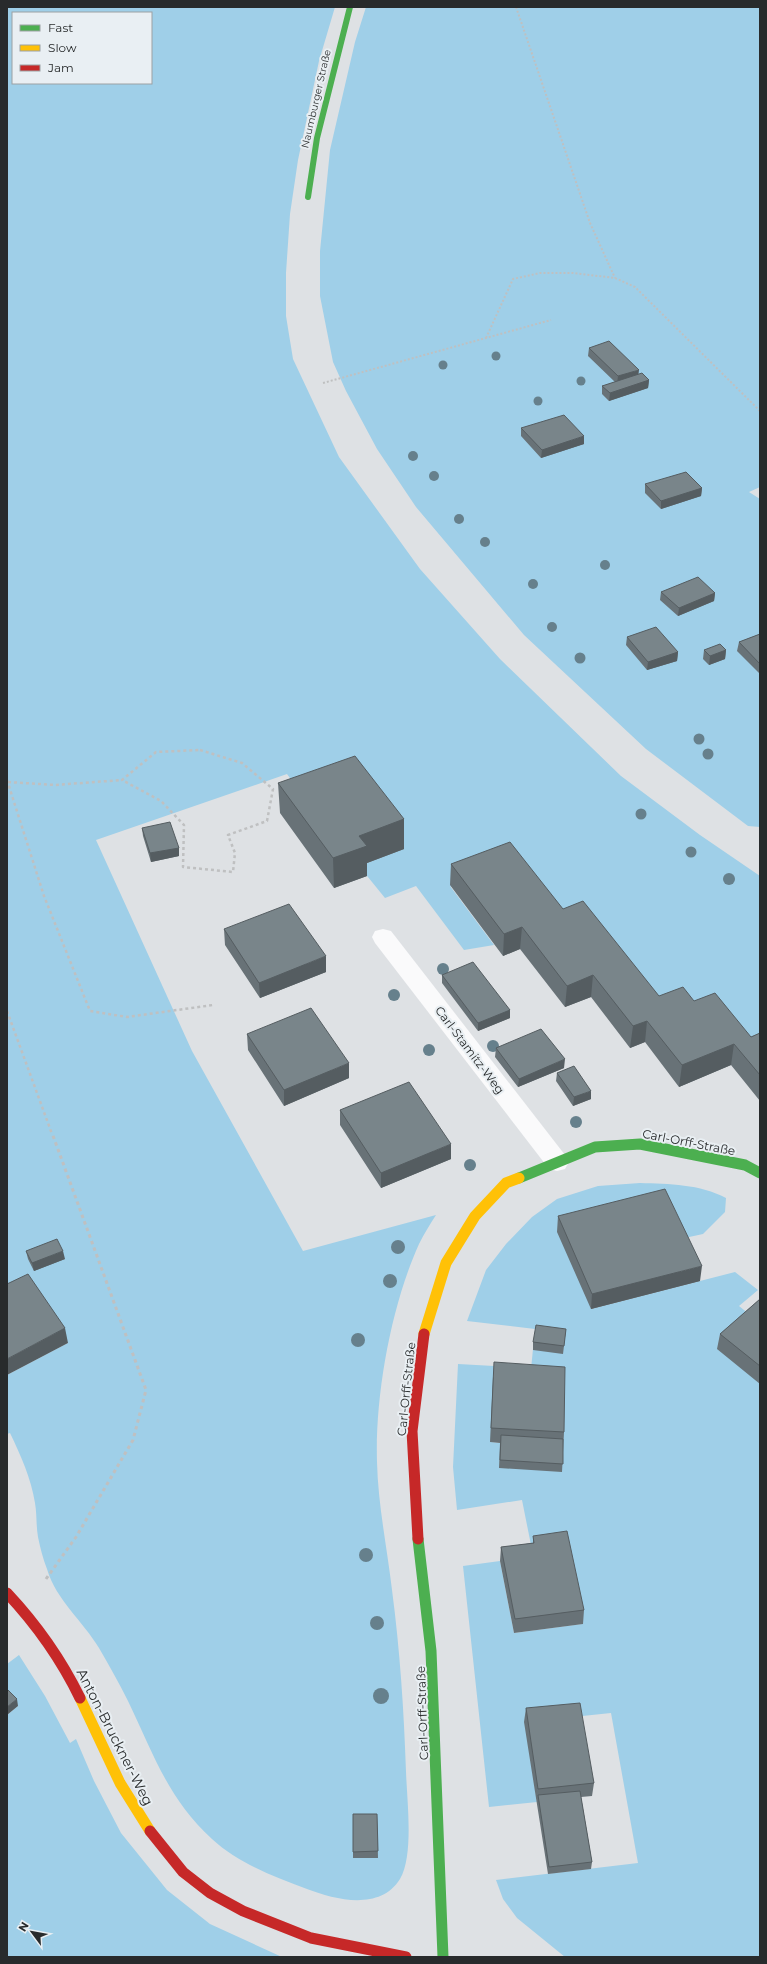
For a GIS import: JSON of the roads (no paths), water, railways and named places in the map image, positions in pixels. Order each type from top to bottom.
[{"type":"street","name":"Naumburger Straße","points":[[308,197],[317,138],[350,7]]},
{"type":"street","name":"Carl-Stamitz-Weg","points":[[383,938],[557,1162]]},
{"type":"street","name":"Carl-Orff-Straße","points":[[443,1957],[431,1651],[416,1523],[412,1431],[422,1342],[446,1263],[475,1216],[506,1183],[595,1147],[640,1144],[745,1165],[760,1173]]},
{"type":"street","name":"Anton-Bruckner-Weg","points":[[7,1593],[27,1612],[62,1664],[93,1724],[113,1770],[141,1819],[184,1872],[223,1901],[272,1923],[312,1938],[406,1957]]}]
